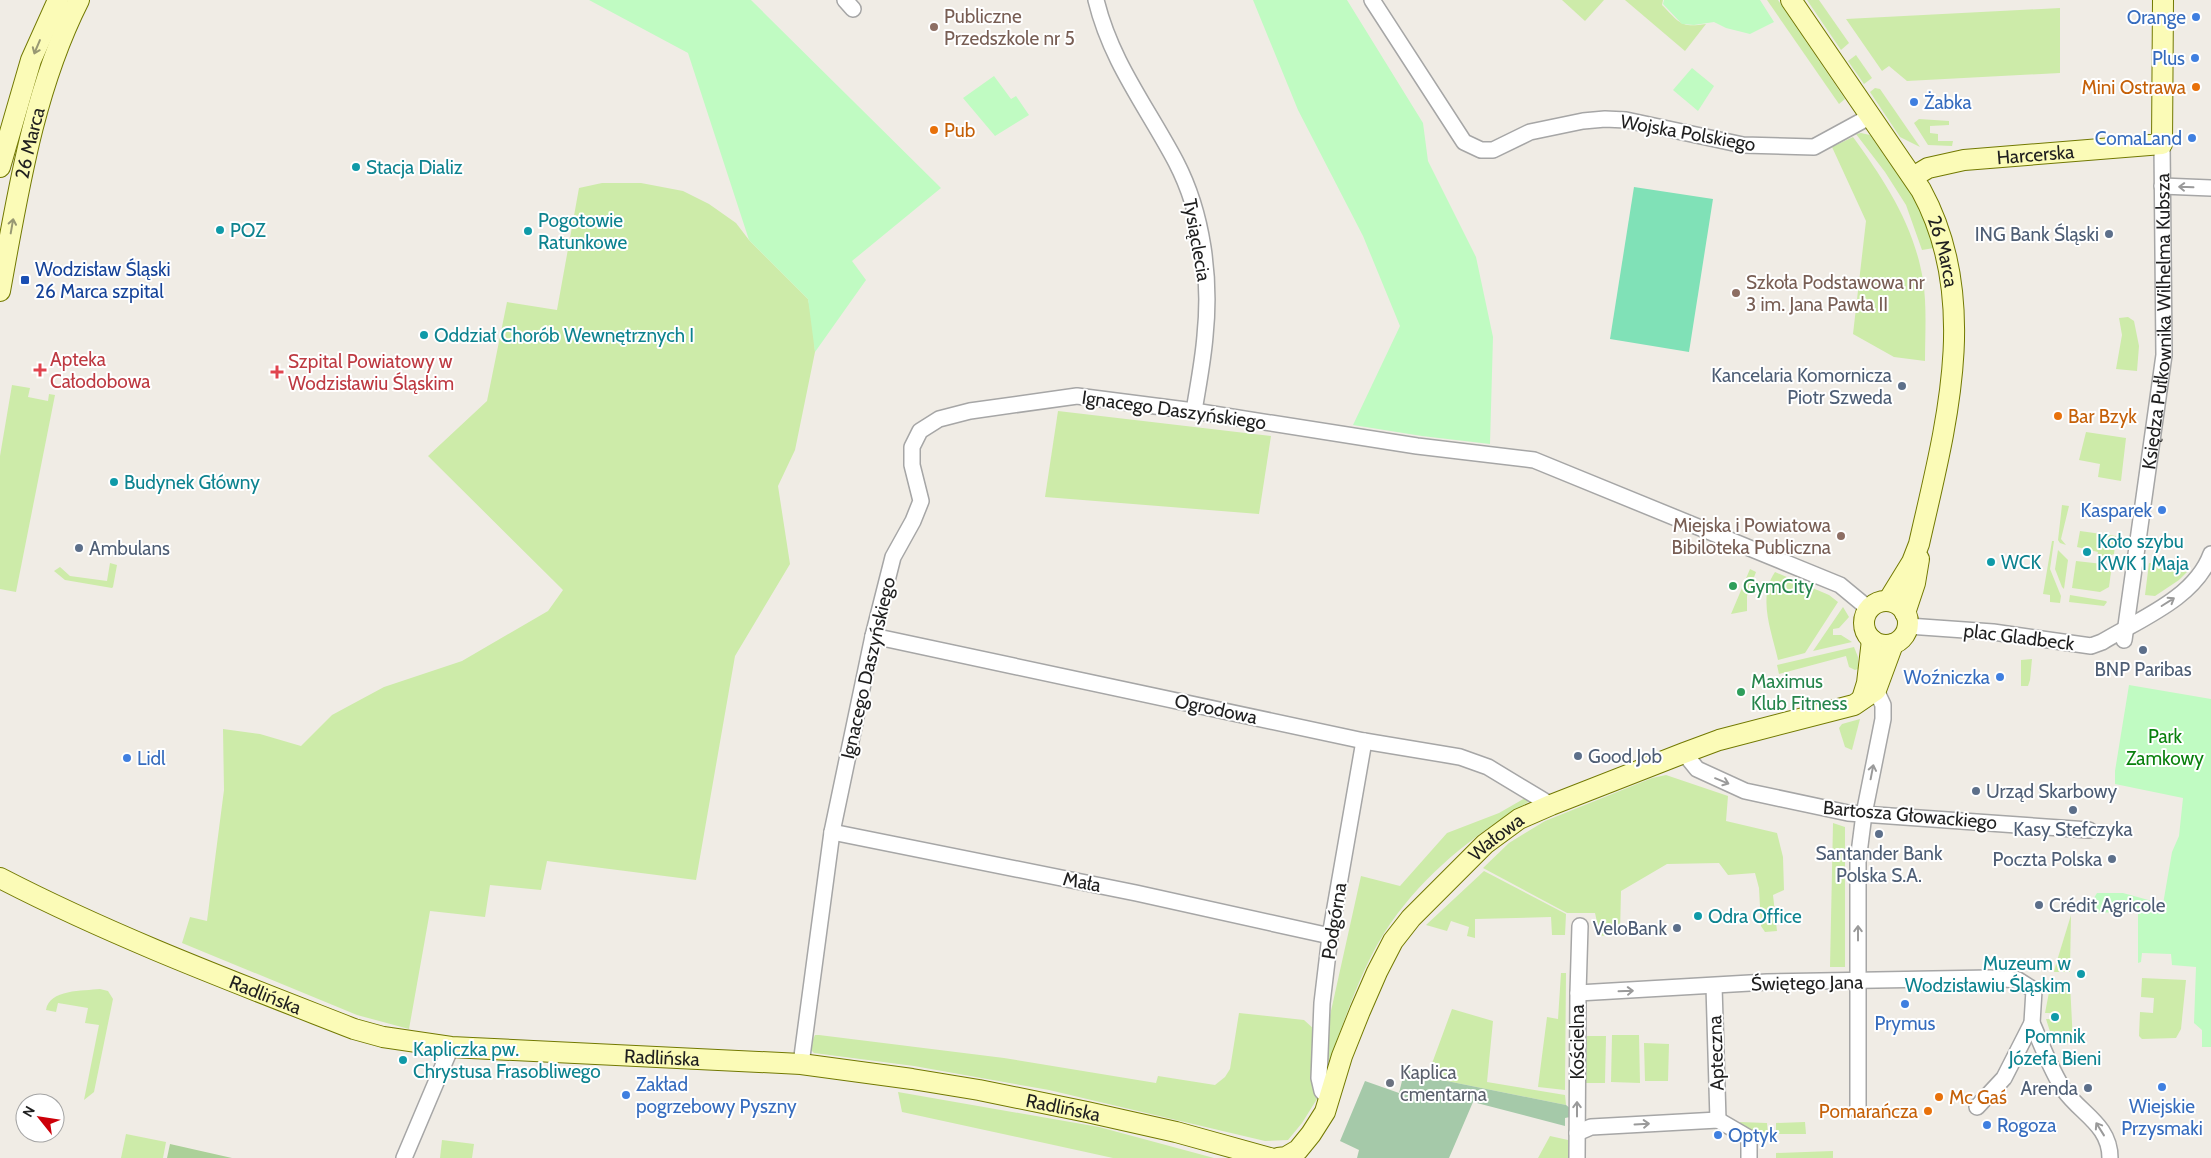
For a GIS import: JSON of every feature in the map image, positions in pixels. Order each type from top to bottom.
[{"type":"street","name":"26 Marca","points":[[1,158],[31,60],[58,0]]},
{"type":"street","name":"26 Marca","points":[[0,292],[23,163],[51,70],[79,0]]},
{"type":"street","name":"Tysiąclecia","points":[[1096,0],[1115,56],[1176,161],[1196,211],[1207,295],[1206,335],[1194,411]]},
{"type":"street","name":"Wojska Polskiego","points":[[1372,0],[1464,142],[1481,150],[1493,150],[1530,132],[1583,121],[1605,119],[1626,120],[1743,145],[1814,147],[1871,116]]},
{"type":"street","name":"26 Marca","points":[[1791,0],[1913,177],[1932,210],[1944,242],[1951,278],[1954,315],[1951,388],[1919,544],[1918,569],[1906,619]]},
{"type":"street","name":"Księdza Pułkownika Wilhelma Kubsza","points":[[2125,634],[2164,355],[2162,186],[2163,0]]},
{"type":"street","name":"Harcerska","points":[[1913,177],[1928,168],[1964,160],[2162,144]]},
{"type":"street","points":[[2162,186],[2211,188]]},
{"type":"street","name":"Ignacego Daszyńskiego","points":[[801,1064],[832,832],[873,636],[893,557],[913,521],[921,501],[912,447],[920,432],[939,418],[970,411],[1077,396],[1194,411],[1416,446],[1534,460],[1840,585],[1869,609]]},
{"type":"street","name":"26 Marca","points":[[1888,601],[1912,562],[1919,544]]},
{"type":"street","name":"plac Gladbeck","points":[[1906,619],[2091,646],[2125,634],[2176,598],[2206,567],[2211,554]]},
{"type":"street","points":[[1858,1111],[1858,861],[1864,814],[1883,719],[1882,705],[1869,696],[1867,683],[1872,640],[1865,628],[1864,622],[1869,609],[1881,602],[1895,603],[1906,619],[1903,637],[1893,644],[1885,645],[1872,640]]},
{"type":"street","name":"Ogrodowa","points":[[873,636],[1364,741],[1460,757],[1488,768],[1551,805]]},
{"type":"street","points":[[1869,696],[1893,644]]},
{"type":"street","name":"Wałowa","points":[[1280,1158],[1298,1150],[1305,1143],[1330,1100],[1342,1056],[1389,949],[1405,925],[1485,844],[1519,820],[1551,805],[1684,753],[1719,740],[1848,707],[1869,696]]},
{"type":"street","name":"Podgórna","points":[[1330,1100],[1322,1091],[1319,1078],[1322,1003],[1330,936],[1364,741]]},
{"type":"street","name":"Bartosza Głowackiego","points":[[1684,753],[1697,769],[1744,791],[1848,813],[2089,830]]},
{"type":"street","name":"Mała","points":[[832,832],[1330,936]]},
{"type":"street","name":"Radlińska","points":[[0,878],[68,913],[354,1028],[384,1037],[451,1047],[801,1064],[979,1090],[1168,1130],[1280,1158]]},
{"type":"street","name":"Radlińska","points":[[0,893],[68,913]]},
{"type":"street","name":"Kościelna","points":[[1577,1158],[1580,926]]},
{"type":"street","name":"Świętego Jana","points":[[1578,993],[1767,982],[1858,982],[2002,978],[2018,980],[2034,990],[2032,1023]]},
{"type":"street","name":"Apteczna","points":[[1714,986],[1718,1120]]},
{"type":"street","points":[[2032,1023],[2063,1089],[2078,1106],[2099,1124],[2110,1148],[2110,1158]]},
{"type":"street","points":[[1977,1107],[2004,1078],[2032,1023]]},
{"type":"street","points":[[404,1158],[451,1047]]},
{"type":"street","points":[[1577,1133],[1591,1127],[1718,1120],[1749,1138],[1749,1158]]},
{"type":"green space","points":[[589,0],[751,0],[941,188],[852,261],[866,280],[815,352],[808,299],[749,240],[688,53]]},
{"type":"green space","points":[[1253,0],[1347,0],[1423,123],[1428,161],[1476,257],[1493,337],[1490,444],[1353,425],[1400,326],[1363,236],[1298,110]]},
{"type":"green space","points":[[1562,0],[1604,0],[1585,21]]},
{"type":"green space","points":[[1625,0],[1663,0],[1662,5],[1681,23],[1691,25],[1706,24],[1685,51]]},
{"type":"green space","points":[[1664,0],[1760,0],[1774,22],[1750,34],[1726,28],[1714,22],[1694,25],[1682,24],[1663,4]]},
{"type":"green space","points":[[1767,0],[1778,0],[1845,99],[1839,104]]},
{"type":"green space","points":[[1807,0],[1819,0],[1849,43],[1841,50]]},
{"type":"green space","points":[[2060,8],[2060,73],[1907,81],[1889,66],[1882,71],[1846,19]]},
{"type":"green space","points":[[1856,55],[1872,78],[1864,84],[1848,61]]},
{"type":"green space","points":[[1692,68],[1714,86],[1698,111],[1673,90]]},
{"type":"green space","points":[[994,76],[1011,99],[1016,96],[1029,115],[995,136],[963,98]]},
{"type":"green space","points":[[1875,88],[1880,89],[1920,147],[1900,137],[1870,92]]},
{"type":"green space","points":[[1919,119],[1949,121],[1949,125],[1930,126],[1930,133],[1938,134],[1938,141],[1953,141],[1952,146],[1928,145],[1914,123]]},
{"type":"green space","points":[[1856,134],[1870,135],[1918,204],[1934,248],[1922,250],[1906,205],[1885,172]]},
{"type":"green space","points":[[1853,137],[1897,204],[1913,241],[1919,260],[1924,290],[1925,361],[1894,357],[1853,334],[1866,221],[1832,147]]},
{"type":"green space","points":[[602,183],[641,183],[683,191],[709,204],[736,223],[749,240],[808,299],[813,323],[815,352],[795,450],[778,486],[790,564],[735,656],[696,880],[547,861],[541,890],[490,885],[485,917],[430,911],[409,1029],[357,1015],[182,943],[190,917],[207,921],[224,790],[223,729],[260,734],[301,746],[332,715],[384,687],[462,661],[548,611],[563,590],[428,456],[487,401],[507,302],[557,310],[579,188]]},
{"type":"green space","points":[[1634,187],[1713,199],[1689,352],[1610,339]]},
{"type":"green space","points":[[2128,317],[2134,321],[2139,346],[2137,371],[2116,369],[2122,335],[2119,318]]},
{"type":"green space","points":[[12,385],[30,388],[28,397],[48,401],[49,394],[55,395],[16,592],[0,589],[0,456]]},
{"type":"green space","points":[[1058,411],[1271,436],[1259,514],[1045,497]]},
{"type":"green space","points":[[2086,432],[2126,438],[2121,481],[2098,477],[2100,464],[2079,460]]},
{"type":"green space","points":[[2062,505],[2069,506],[2061,539],[2066,545],[2058,540]]},
{"type":"green space","points":[[2080,531],[2116,536],[2114,554],[2104,558],[2097,557],[2098,552],[2077,547]]},
{"type":"green space","points":[[2052,541],[2054,541],[2050,569],[2061,596],[2060,603],[2050,602],[2050,595],[2043,594]]},
{"type":"green space","points":[[2058,550],[2068,560],[2064,589],[2055,569]]},
{"type":"green space","points":[[2076,561],[2103,564],[2111,572],[2109,587],[2100,592],[2072,588]]},
{"type":"green space","points":[[110,563],[117,565],[112,588],[65,580],[54,571],[60,567],[70,576],[107,581]]},
{"type":"green space","points":[[2149,563],[2189,570],[2179,580],[2155,596],[2145,595]]},
{"type":"green space","points":[[1750,569],[1756,572],[1747,596],[1747,611],[1731,614]]},
{"type":"green space","points":[[1775,572],[1829,595],[1838,602],[1805,653],[1778,660],[1766,604],[1770,582]]},
{"type":"green space","points":[[2070,595],[2107,602],[2104,606],[2069,602]]},
{"type":"green space","points":[[1843,607],[1849,617],[1839,628],[1833,629],[1833,635],[1841,635],[1852,642],[1813,651]]},
{"type":"green space","points":[[1854,647],[1858,657],[1858,669],[1855,670],[1849,667],[1846,656],[1779,674],[1777,665]]},
{"type":"green space","points":[[2032,659],[2028,686],[2021,686],[2021,660]]},
{"type":"green space","name":"Park Zamkowy","points":[[2129,685],[2211,699],[2211,1047],[2202,1047],[2202,1030],[2194,1023],[2196,967],[2172,965],[2171,954],[2142,953],[2141,962],[2138,963],[2138,912],[2072,913],[2089,906],[2097,893],[2123,893],[2163,904],[2172,852],[2179,836],[2183,798],[2115,784],[2115,771]]},
{"type":"green space","points":[[1860,719],[1852,750],[1845,747],[1839,728],[1842,724]]},
{"type":"green space","points":[[1666,775],[1728,796],[1726,821],[1777,833],[1783,857],[1784,890],[1773,895],[1777,931],[1765,932],[1761,926],[1759,888],[1755,873],[1728,875],[1719,863],[1667,864],[1621,891],[1620,934],[1600,936],[1595,913],[1567,913],[1483,868],[1509,843],[1545,821],[1652,778]]},
{"type":"green space","points":[[1527,797],[1530,801],[1490,826],[1453,855],[1419,887],[1390,924],[1379,941],[1361,978],[1324,1074],[1325,1038],[1361,876],[1400,886],[1447,833],[1499,813]]},
{"type":"green space","points":[[1833,823],[1845,827],[1845,967],[1830,967]]},
{"type":"green space","points":[[1484,871],[1566,914],[1565,935],[1552,935],[1551,917],[1475,919],[1475,938],[1467,936],[1469,927],[1451,921],[1447,931],[1426,925]]},
{"type":"green space","points":[[2071,915],[2070,972],[2054,972],[2056,964]]},
{"type":"green space","points":[[1561,973],[1566,973],[1565,1090],[1538,1087],[1547,1017],[1558,1019]]},
{"type":"green space","points":[[2142,978],[2186,980],[2181,1029],[2176,1038],[2142,1039],[2139,1036],[2140,1012],[2153,1013],[2154,998],[2141,997]]},
{"type":"green space","points":[[2051,982],[2070,983],[2073,1043],[2053,1041],[2046,1019],[2060,1019],[2059,1013],[2045,1013]]},
{"type":"green space","points":[[100,989],[108,991],[113,999],[94,1092],[84,1100],[99,1025],[85,1023],[88,1008],[58,1003],[56,1012],[46,1010],[48,1003],[60,995],[68,992]]},
{"type":"green space","points":[[1452,1009],[1493,1021],[1487,1082],[1565,1095],[1566,1105],[1427,1077]]},
{"type":"green space","points":[[1239,1013],[1304,1020],[1315,1030],[1315,1092],[1317,1099],[1302,1123],[1288,1140],[1265,1141],[1049,1090],[914,1066],[814,1053],[809,1048],[815,1035],[819,1035],[1004,1058],[1156,1083],[1158,1076],[1215,1085],[1225,1077],[1230,1069]]},
{"type":"green space","points":[[1612,1035],[1639,1035],[1640,1083],[1611,1082]]},
{"type":"green space","points":[[1587,1036],[1606,1036],[1605,1083],[1586,1083]]},
{"type":"green space","points":[[1644,1043],[1669,1044],[1668,1081],[1645,1081]]},
{"type":"green space","points":[[1405,1069],[1427,1077],[1566,1105],[1571,1109],[1570,1117],[1565,1118],[1565,1126],[1473,1102],[1449,1158],[1357,1158],[1359,1150],[1340,1141],[1365,1081],[1399,1093]]},
{"type":"green space","points":[[898,1092],[1099,1127],[1214,1158],[1113,1158],[902,1112]]},
{"type":"green space","points":[[1739,1122],[1767,1123],[1768,1135],[1752,1133]]},
{"type":"green space","points":[[1805,1122],[1806,1134],[1776,1134],[1776,1123]]},
{"type":"green space","points":[[126,1134],[166,1142],[163,1158],[121,1158]]},
{"type":"green space","points":[[1550,1136],[1568,1140],[1568,1158],[1538,1158]]},
{"type":"green space","points":[[442,1140],[474,1144],[472,1158],[440,1158]]},
{"type":"green space","points":[[170,1144],[232,1158],[167,1158]]},
{"type":"green space","points":[[1833,1151],[1833,1158],[1776,1158],[1776,1153]]},
{"type":"place","name":"Orange","points":[[2196,17]]},
{"type":"place","name":"Publiczne Przedszkole nr 5","points":[[934,27]]},
{"type":"place","name":"Plus","points":[[2195,58]]},
{"type":"place","name":"Mini Ostrawa","points":[[2196,87]]},
{"type":"place","name":"Żabka","points":[[1914,102]]},
{"type":"place","name":"Pub","points":[[934,130]]},
{"type":"place","name":"ComaLand","points":[[2192,138]]},
{"type":"place","name":"Stacja Dializ","points":[[356,167]]},
{"type":"place","name":"POZ","points":[[220,230]]},
{"type":"place","name":"Pogotowie Ratunkowe","points":[[528,231]]},
{"type":"place","name":"ING Bank Śląski","points":[[2109,234]]},
{"type":"place","name":"Wodzisław Śląski 26 Marca szpital","points":[[25,280]]},
{"type":"place","name":"Szkoła Podstawowa nr 3 im. Jana Pawła II","points":[[1736,293]]},
{"type":"place","name":"Oddział Chorób Wewnętrznych I","points":[[424,335]]},
{"type":"place","name":"Apteka Całodobowa","points":[[40,370]]},
{"type":"place","name":"Szpital Powiatowy w Wodzisławiu Śląskim","points":[[277,372]]},
{"type":"place","name":"Kancelaria Komornicza Piotr Szweda","points":[[1902,386]]},
{"type":"place","name":"Bar Bzyk","points":[[2058,416]]},
{"type":"place","name":"Budynek Główny","points":[[114,482]]},
{"type":"place","name":"Kasparek","points":[[2162,510]]},
{"type":"place","name":"Miejska i Powiatowa Bibiloteka Publiczna","points":[[1841,536]]},
{"type":"place","name":"Ambulans","points":[[79,548]]},
{"type":"place","name":"Koło szybu KWK 1 Maja","points":[[2087,552]]},
{"type":"place","name":"WCK","points":[[1991,562]]},
{"type":"place","name":"GymCity","points":[[1733,586]]},
{"type":"place","name":"BNP Paribas","points":[[2143,650]]},
{"type":"place","name":"Woźniczka","points":[[2000,677]]},
{"type":"place","name":"Maximus Klub Fitness","points":[[1741,692]]},
{"type":"place","name":"Good Job","points":[[1578,756]]},
{"type":"place","name":"Lidl","points":[[127,758]]},
{"type":"place","name":"Urząd Skarbowy","points":[[1976,791]]},
{"type":"place","name":"Kasy Stefczyka","points":[[2073,810]]},
{"type":"place","name":"Santander Bank Polska S.A.","points":[[1879,834]]},
{"type":"place","name":"Poczta Polska","points":[[2112,859]]},
{"type":"place","name":"Crédit Agricole","points":[[2039,905]]},
{"type":"place","name":"Odra Office","points":[[1698,916]]},
{"type":"place","name":"VeloBank","points":[[1677,928]]},
{"type":"place","name":"Muzeum w Wodzisławiu Śląskim","points":[[2081,974]]},
{"type":"place","name":"Prymus","points":[[1905,1004]]},
{"type":"place","name":"Pomnik Józefa Bieni","points":[[2055,1017]]},
{"type":"place","name":"Kapliczka pw. Chrystusa Frasobliwego","points":[[403,1060]]},
{"type":"place","name":"Kaplica cmentarna","points":[[1390,1083]]},
{"type":"place","name":"Wiejskie Przysmaki","points":[[2162,1087]]},
{"type":"place","name":"Arenda","points":[[2088,1088]]},
{"type":"place","name":"Zakład pogrzebowy Pyszny","points":[[626,1095]]},
{"type":"place","name":"Mc Gaś","points":[[1939,1097]]},
{"type":"place","name":"Pomarańcza","points":[[1928,1111]]},
{"type":"place","name":"Rogoza","points":[[1987,1125]]},
{"type":"place","name":"Optyk","points":[[1718,1135]]}]
